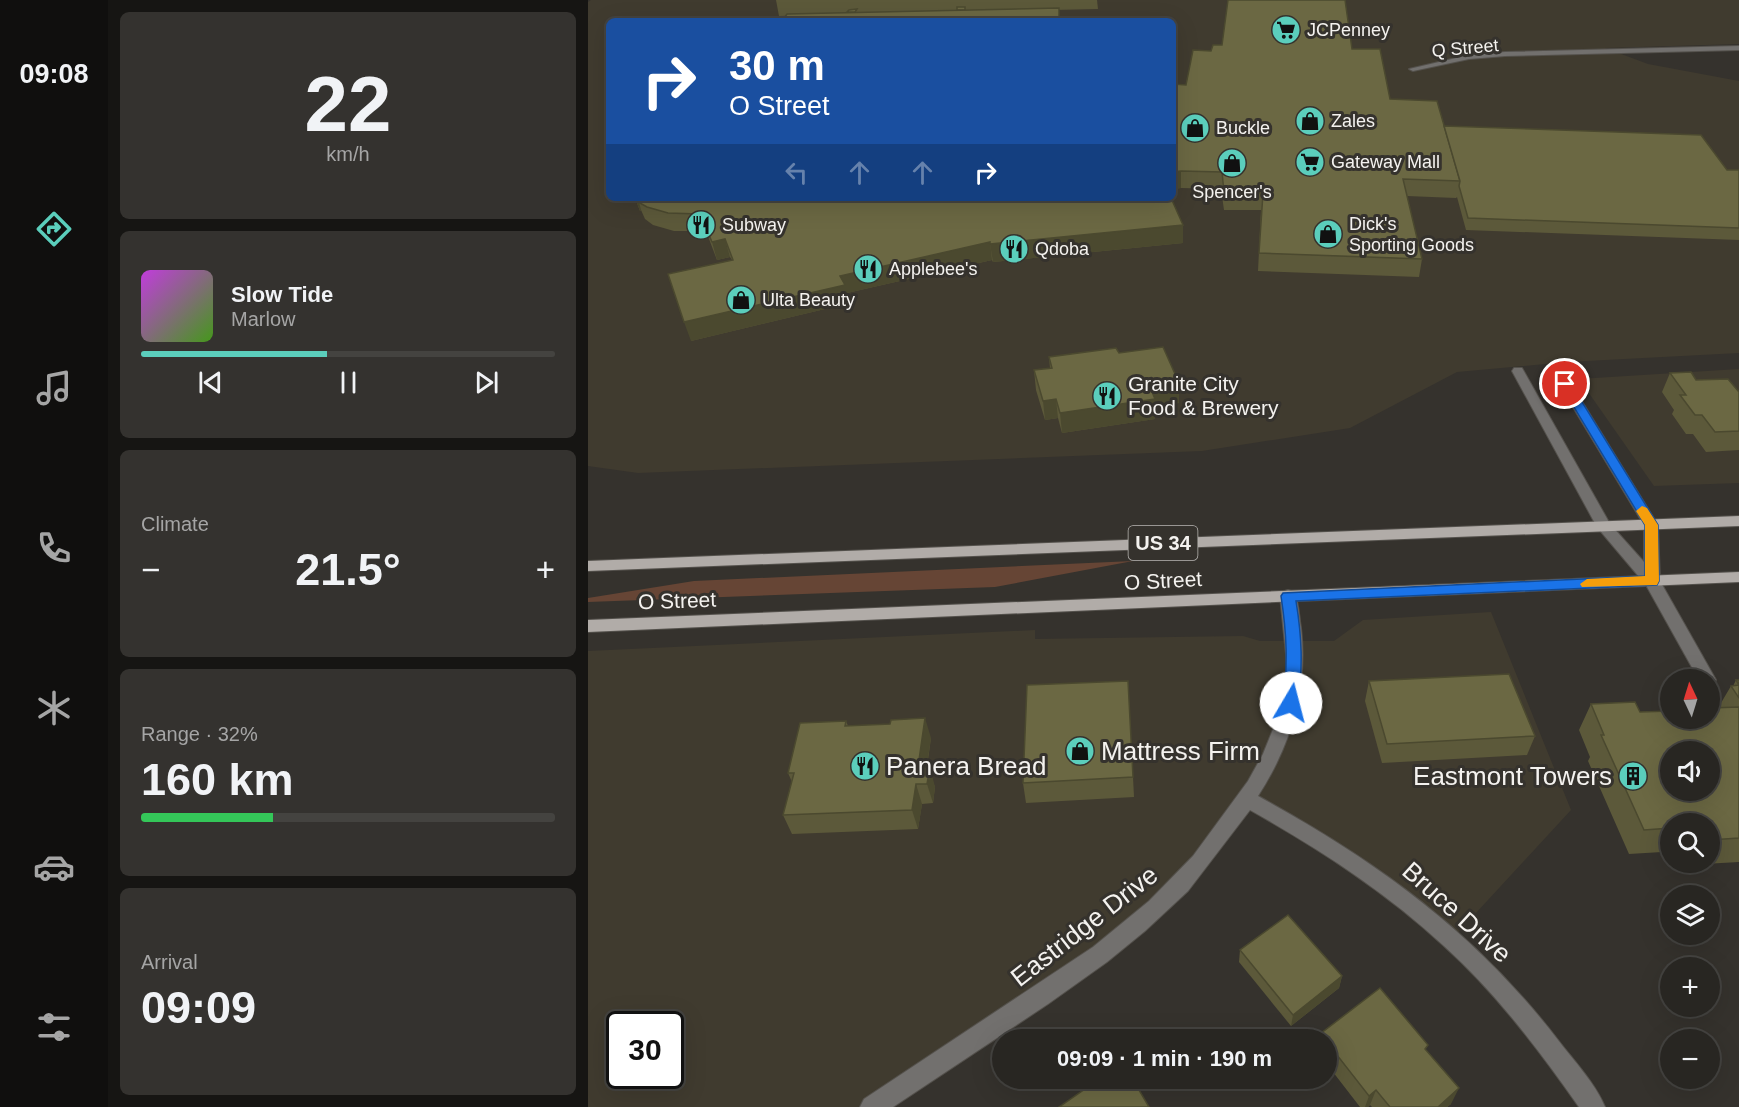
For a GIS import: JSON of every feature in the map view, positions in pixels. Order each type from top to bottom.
[{"type":"main road","name":"O Street","points":[[588,566],[1739,521]]},
{"type":"main road","name":"O Street","points":[[588,626],[1739,577]]},
{"type":"street","name":"Q Street","points":[[1739,48],[1496,55],[1469,57],[1413,69],[1483,60],[1739,57]]},
{"type":"street","points":[[1556,369],[1651,525],[1652,581]]},
{"type":"street","points":[[1518,371],[1604,527],[1652,581],[1702,669]]},
{"type":"street","name":"Eastridge Drive","points":[[872,1107],[1064,981],[1145,919],[1201,861],[1248,800],[1273,754],[1291,703],[1296,667],[1288,596]]},
{"type":"street","name":"Bruce Drive","points":[[1248,800],[1323,842],[1357,865],[1452,939],[1516,1006],[1593,1107]]},
{"type":"shaded area","name":"Gateway Mall","points":[[591,0],[1739,0],[1739,44],[1605,48],[1648,64],[1739,81],[1739,353],[1567,362],[1457,372],[1350,428],[1202,451],[638,473],[588,466],[588,2]]},
{"type":"shaded area","points":[[1739,369],[1739,483],[1654,486],[1579,379]]},
{"type":"shaded area","points":[[1133,561],[995,587],[588,602],[588,598],[694,581]]},
{"type":"shaded area","points":[[1491,612],[1571,810],[1452,939],[1248,800],[1175,890],[872,1107],[588,1107],[588,651],[1035,630],[1035,639],[1243,636],[1260,641],[1334,641],[1363,620]]},
{"type":"building","name":"Gateway Mall","points":[[1228,0],[1345,0],[1352,49],[1380,49],[1390,99],[1437,101],[1460,181],[1403,179],[1422,259],[1259,253],[1263,193],[1224,192],[1222,172],[1176,172],[1176,84],[1186,85],[1193,50],[1211,51],[1213,45],[1222,45]]},
{"type":"building","points":[[957,7],[965,7],[965,10],[957,10]]},
{"type":"building","points":[[1059,8],[1059,18],[784,18],[787,14]]},
{"type":"building","points":[[1444,126],[1701,135],[1727,170],[1739,170],[1739,228],[1468,218]]},
{"type":"building","points":[[1172,201],[1183,225],[990,244],[990,242],[840,276],[845,285],[684,322],[668,274],[733,260],[725,239],[712,242],[700,214],[668,213],[638,202]]},
{"type":"building","points":[[1163,347],[1179,383],[1150,387],[1155,399],[1060,413],[1056,399],[1043,401],[1034,370],[1052,368],[1049,357],[1116,348],[1119,353]]},
{"type":"building","points":[[1691,372],[1696,380],[1728,379],[1739,392],[1739,431],[1715,432],[1702,415],[1695,415],[1680,395],[1686,395],[1670,373]]},
{"type":"building","points":[[1509,674],[1535,736],[1387,744],[1369,681]]},
{"type":"building","name":"Mattress Firm","points":[[1128,681],[1133,777],[1023,783],[1027,685]]},
{"type":"building","points":[[1739,685],[1739,698],[1731,686]]},
{"type":"building","points":[[1635,702],[1640,712],[1660,711],[1660,729],[1720,729],[1720,708],[1739,707],[1739,838],[1720,839],[1720,813],[1660,813],[1660,829],[1644,830],[1601,735],[1604,735],[1591,704]]},
{"type":"building","name":"Panera Bread","points":[[925,718],[918,767],[930,767],[927,784],[916,784],[912,810],[783,815],[794,773],[788,773],[800,723],[846,721],[845,726],[890,724],[891,720]]},
{"type":"building","points":[[1288,915],[1342,976],[1293,1015],[1240,950]]},
{"type":"building","points":[[1380,988],[1428,1045],[1425,1049],[1459,1088],[1438,1107],[1390,1107],[1376,1090],[1369,1096],[1337,1055],[1337,1029],[1327,1029]]},
{"type":"building","points":[[1085,1089],[1138,1089],[1149,1107],[1059,1107]]},
{"type":"slow traffic","points":[[1587,584],[1652,581],[1651,525],[1642,511]]},
{"type":"place","name":"JCPenney","points":[[1286,30]]},
{"type":"place","name":"Zales","points":[[1310,121]]},
{"type":"place","name":"Buckle","points":[[1195,128]]},
{"type":"place","name":"Gateway Mall","points":[[1310,162]]},
{"type":"place","name":"Spencer's","points":[[1232,163]]},
{"type":"place","name":"Subway","points":[[701,225]]},
{"type":"place","name":"Dick's Sporting Goods","points":[[1328,234]]},
{"type":"place","name":"Qdoba","points":[[1014,249]]},
{"type":"place","name":"Applebee's","points":[[868,269]]},
{"type":"place","name":"Ulta Beauty","points":[[741,300]]},
{"type":"place","name":"Granite City Food & Brewery","points":[[1107,396]]},
{"type":"place","name":"Mattress Firm","points":[[1080,751]]},
{"type":"place","name":"Panera Bread","points":[[865,766]]},
{"type":"place","name":"Eastmont Towers","points":[[1633,776]]},
{"type":"route","points":[[1291,703],[1296,667],[1288,596],[1652,581],[1651,525],[1565,384]]}]
